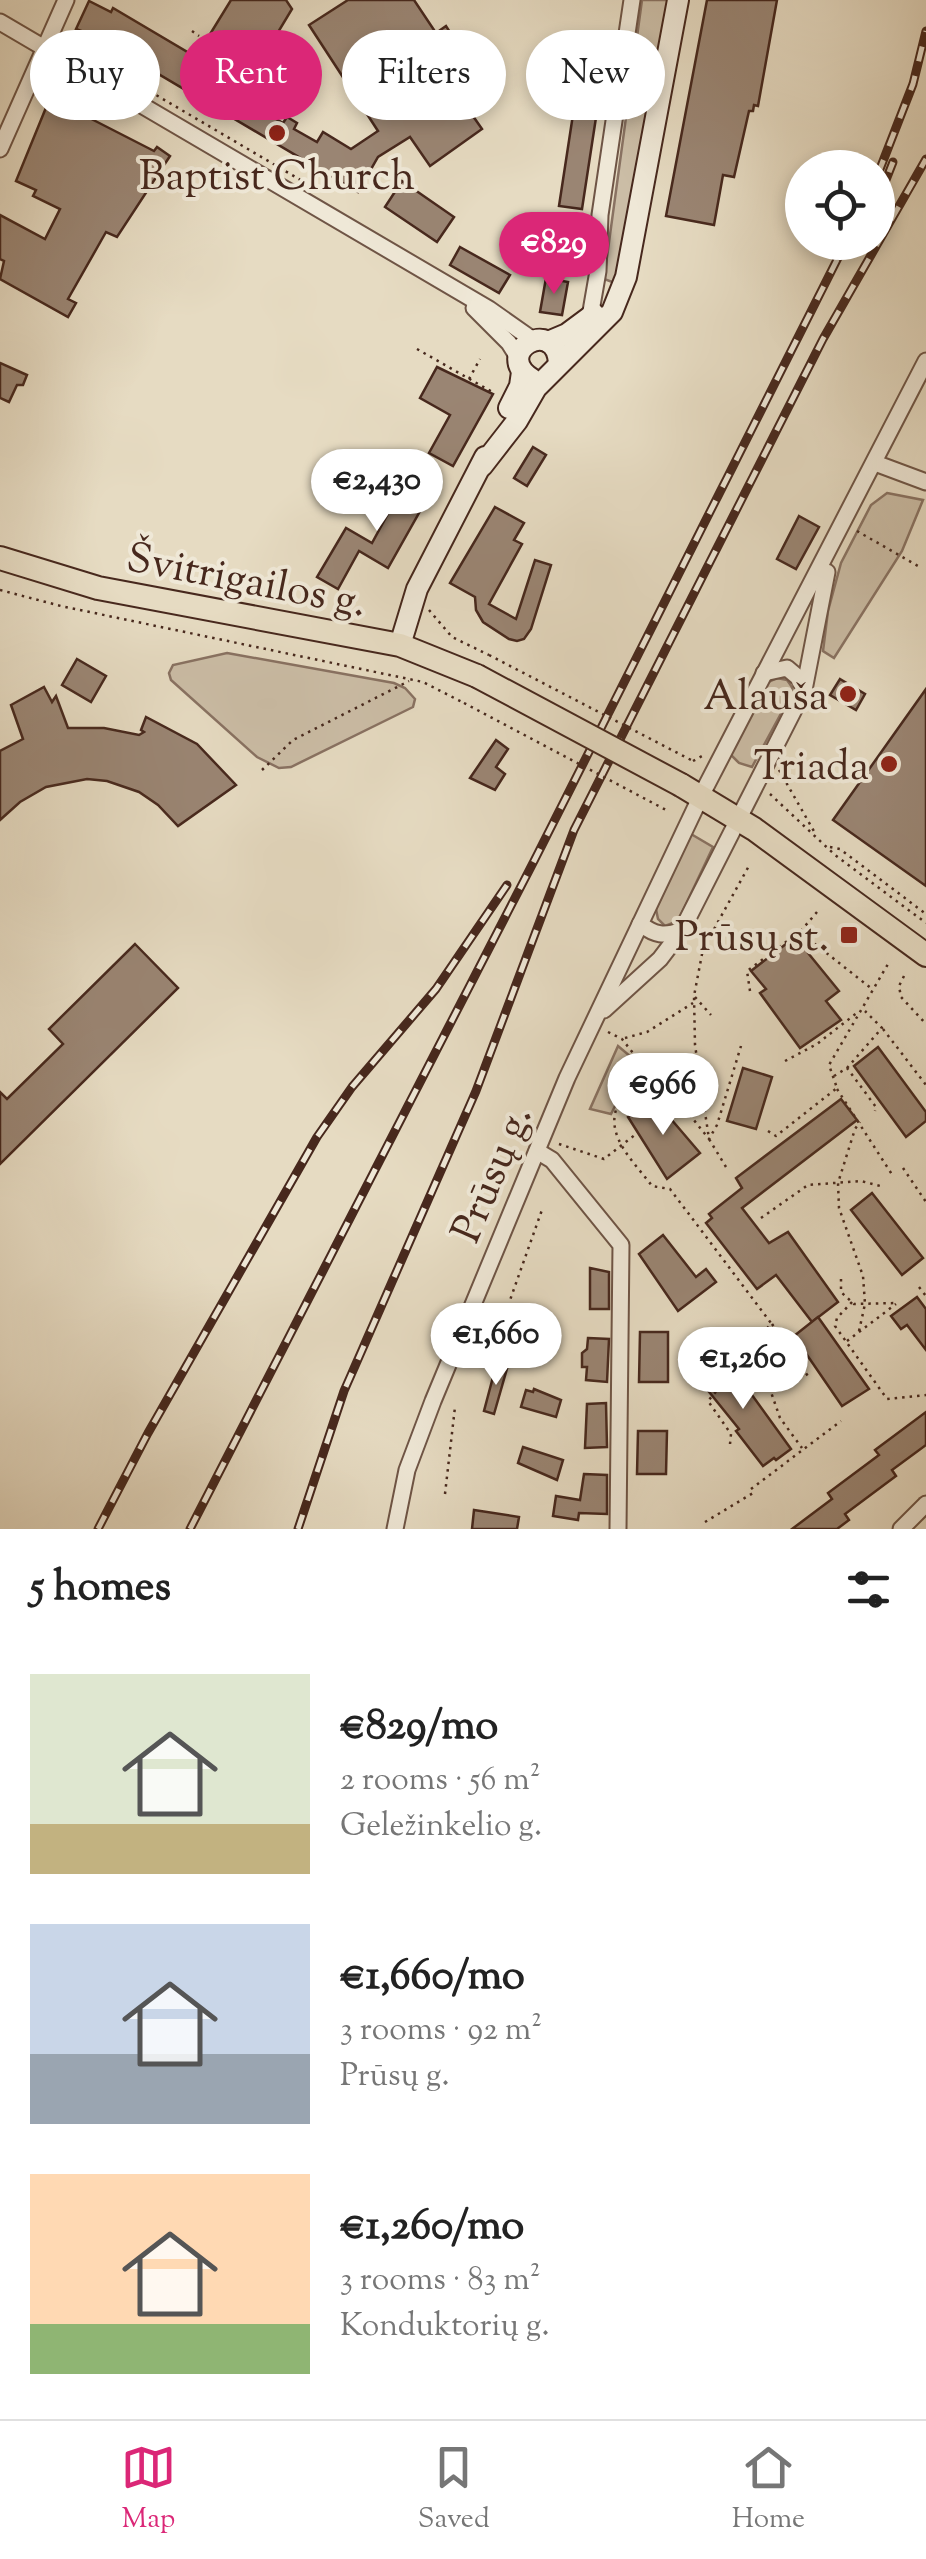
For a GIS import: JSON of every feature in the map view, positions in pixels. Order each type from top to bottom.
[{"type":"main road","points":[[482,466],[544,379],[602,323],[616,298],[631,260],[678,0]]},
{"type":"main road","points":[[400,645],[417,589],[520,386],[523,348],[566,334],[616,298]]},
{"type":"main road","points":[[540,341],[556,350],[559,362]]},
{"type":"main road","points":[[520,366],[532,379],[544,379]]},
{"type":"main road","name":"Švitrigailos g.","points":[[0,558],[98,588],[400,645],[478,676],[737,817],[926,955]]},
{"type":"street","points":[[54,30],[66,0]]},
{"type":"street","points":[[590,317],[598,270],[600,215],[632,0]]},
{"type":"street","points":[[0,22],[30,39]]},
{"type":"street","points":[[0,149],[30,83]]},
{"type":"street","points":[[160,116],[540,341]]},
{"type":"street","points":[[465,297],[509,343],[520,366]]},
{"type":"street","points":[[834,543],[926,361]]},
{"type":"street","points":[[876,462],[926,482]]},
{"type":"street","name":"Prūsų g.","points":[[395,1529],[407,1470],[433,1400],[537,1151],[640,924],[691,790],[719,761],[834,543]]},
{"type":"street","name":"Prūsų g.","points":[[597,1016],[660,959],[682,930],[804,690],[816,614],[834,543]]},
{"type":"street","points":[[764,673],[776,669],[794,671],[804,690]]},
{"type":"street","points":[[640,924],[654,934],[669,935],[682,930]]},
{"type":"street","points":[[537,1151],[552,1160],[621,1246],[618,1529]]},
{"type":"street","points":[[900,1529],[926,1504]]},
{"type":"path","points":[[418,349],[506,399]]},
{"type":"path","points":[[470,379],[480,360]]},
{"type":"path","points":[[856,531],[918,566]]},
{"type":"path","points":[[0,590],[423,682],[668,811]]},
{"type":"path","points":[[426,607],[452,637],[693,761],[705,754],[719,761]]},
{"type":"path","points":[[262,770],[293,740],[412,680]]},
{"type":"path","points":[[775,762],[816,834]]},
{"type":"path","points":[[755,781],[835,855],[926,923]]},
{"type":"path","points":[[828,846],[840,850],[926,914]]},
{"type":"path","points":[[709,1139],[695,1045],[694,996],[703,949],[750,864]]},
{"type":"path","points":[[908,910],[912,904]]},
{"type":"path","points":[[750,991],[747,971],[800,932],[817,912]]},
{"type":"path","points":[[800,932],[874,990]]},
{"type":"path","points":[[888,964],[829,1065],[837,1088],[894,1176]]},
{"type":"path","points":[[904,976],[898,986],[901,997],[926,1024]]},
{"type":"path","points":[[694,996],[711,1015]]},
{"type":"path","points":[[622,1039],[646,1032],[694,1002]]},
{"type":"path","points":[[862,1009],[882,1028],[926,1085]]},
{"type":"path","points":[[785,1062],[817,1044],[862,1009]]},
{"type":"path","points":[[833,1076],[847,1068],[882,1028]]},
{"type":"path","points":[[608,1032],[622,1039],[672,1104],[681,1104],[726,1168]]},
{"type":"path","points":[[709,1139],[717,1125],[741,1046]]},
{"type":"path","points":[[847,1068],[876,1106],[875,1111]]},
{"type":"path","points":[[658,1084],[635,1088],[619,1103],[614,1124],[622,1145],[652,1186],[670,1189],[810,1379]]},
{"type":"path","points":[[768,1130],[776,1136],[837,1088]]},
{"type":"path","points":[[859,1332],[865,1304],[864,1276],[839,1208],[838,1183],[860,1122]]},
{"type":"path","points":[[559,1144],[604,1159],[636,1134]]},
{"type":"path","points":[[903,1168],[926,1202]]},
{"type":"path","points":[[761,1218],[808,1185],[862,1181],[884,1187]]},
{"type":"path","points":[[498,1334],[542,1207]]},
{"type":"path","points":[[842,1279],[841,1292],[852,1302],[897,1303],[846,1342]]},
{"type":"path","points":[[919,1287],[926,1296]]},
{"type":"path","points":[[852,1302],[836,1318],[835,1326],[887,1399],[926,1395]]},
{"type":"path","points":[[730,1444],[731,1434],[708,1400],[771,1323]]},
{"type":"path","points":[[755,1346],[780,1418],[802,1448]]},
{"type":"path","points":[[446,1494],[455,1406]]},
{"type":"path","points":[[704,1522],[752,1491],[841,1421]]},
{"type":"shaded area","points":[[642,0],[671,0],[665,30],[638,30]]},
{"type":"shaded area","points":[[626,120],[647,120],[615,283],[604,279]]},
{"type":"shaded area","points":[[887,493],[923,500],[902,551],[834,658],[823,651],[828,611],[841,563],[871,505]]},
{"type":"shaded area","points":[[227,653],[394,683],[415,699],[413,707],[291,767],[279,768],[257,757],[171,680],[173,665]]},
{"type":"shaded area","points":[[777,678],[787,680],[792,687],[791,695],[752,767],[739,763],[730,754],[766,683]]},
{"type":"shaded area","points":[[691,834],[713,847],[678,921],[665,926],[656,909]]},
{"type":"shaded area","points":[[618,1046],[637,1062],[611,1114],[590,1109]]},
{"type":"building","points":[[231,0],[286,0],[292,9],[279,30],[213,30]]},
{"type":"building","points":[[348,0],[414,0],[434,30],[342,30],[342,76],[322,45],[322,30],[312,30],[309,25]]},
{"type":"building","points":[[707,0],[777,0],[758,106],[749,111],[734,177],[723,175],[714,225],[666,216]]},
{"type":"building","points":[[89,1],[111,12],[113,8],[150,30],[76,29]]},
{"type":"building","points":[[160,36],[180,48],[180,87],[160,75]]},
{"type":"building","points":[[41,120],[93,120],[170,156],[117,237],[106,232],[68,299],[76,303],[68,317],[0,279],[4,261],[0,259],[0,215],[45,239],[60,209],[33,196],[36,190],[16,181]]},
{"type":"building","points":[[236,120],[292,120],[297,123],[294,129],[317,142],[323,132],[351,149],[378,131],[371,120],[476,120],[482,129],[430,166],[410,137],[378,157],[358,192]]},
{"type":"building","points":[[572,120],[596,120],[582,209],[559,206]]},
{"type":"building","points":[[402,181],[454,217],[437,242],[385,207]]},
{"type":"building","points":[[460,247],[510,275],[499,293],[450,265]]},
{"type":"building","points":[[546,278],[568,282],[562,315],[540,312]]},
{"type":"building","points":[[0,363],[27,375],[9,402],[0,398]]},
{"type":"building","points":[[437,367],[493,394],[453,466],[429,453],[450,415],[420,398]]},
{"type":"building","points":[[533,447],[546,455],[527,486],[514,478]]},
{"type":"building","points":[[384,473],[428,497],[388,568],[359,551],[338,589],[317,577],[346,528],[372,543],[397,497],[377,486]]},
{"type":"building","points":[[495,507],[524,523],[514,540],[522,544],[489,604],[516,619],[535,560],[551,565],[531,629],[524,639],[517,641],[483,622],[476,610],[475,597],[450,583]]},
{"type":"building","points":[[799,516],[819,527],[796,569],[777,559]]},
{"type":"building","points":[[77,659],[106,676],[91,702],[62,685]]},
{"type":"building","name":"Alauša","points":[[840,679],[865,694],[856,710],[830,695]]},
{"type":"building","points":[[44,687],[52,702],[56,696],[68,728],[104,728],[139,735],[144,732],[141,730],[146,717],[197,744],[236,785],[178,826],[139,792],[87,779],[46,787],[0,820],[0,751],[23,739],[11,705]]},
{"type":"building","points":[[926,689],[926,886],[833,820]]},
{"type":"building","points":[[496,740],[508,749],[496,767],[505,774],[495,790],[470,778]]},
{"type":"building","points":[[795,937],[839,991],[826,1001],[841,1020],[800,1048],[760,993],[766,989],[751,971]]},
{"type":"building","points":[[135,944],[178,988],[0,1164],[0,1092],[7,1099],[63,1044],[49,1029]]},
{"type":"building","points":[[878,1047],[926,1112],[926,1121],[906,1137],[854,1066]]},
{"type":"building","points":[[743,1068],[772,1077],[756,1129],[727,1121]]},
{"type":"building","points":[[653,1098],[700,1153],[667,1179],[628,1117]]},
{"type":"building","points":[[841,1099],[857,1120],[742,1208],[769,1243],[788,1232],[838,1302],[812,1322],[776,1275],[757,1289],[706,1223],[712,1218],[709,1214],[742,1188],[736,1178]]},
{"type":"building","points":[[872,1193],[923,1258],[902,1275],[851,1210]]},
{"type":"building","points":[[663,1235],[696,1277],[706,1269],[716,1282],[678,1311],[639,1254]]},
{"type":"building","points":[[590,1268],[609,1272],[609,1309],[590,1309]]},
{"type":"building","points":[[917,1297],[926,1309],[926,1350],[907,1325],[901,1329],[891,1316]]},
{"type":"building","points":[[818,1317],[869,1389],[842,1406],[794,1336]]},
{"type":"building","points":[[640,1332],[668,1332],[668,1382],[639,1382]]},
{"type":"building","points":[[588,1338],[609,1339],[607,1382],[586,1380],[582,1353],[587,1349]]},
{"type":"building","points":[[708,1354],[729,1385],[739,1377],[791,1449],[763,1466],[689,1367]]},
{"type":"building","points":[[497,1362],[508,1365],[494,1414],[484,1411]]},
{"type":"building","points":[[534,1389],[561,1400],[556,1417],[521,1407],[526,1390]]},
{"type":"building","points":[[606,1403],[607,1447],[585,1448],[587,1404]]},
{"type":"building","points":[[926,1412],[926,1445],[892,1470],[896,1476],[845,1514],[849,1520],[837,1529],[792,1529],[832,1499],[828,1493],[879,1455],[875,1450]]},
{"type":"building","points":[[638,1431],[667,1431],[666,1474],[637,1474]]},
{"type":"building","points":[[523,1447],[563,1460],[557,1480],[518,1463]]},
{"type":"building","points":[[584,1474],[607,1475],[607,1514],[579,1513],[578,1520],[553,1516],[556,1496],[580,1500]]},
{"type":"building","points":[[474,1510],[519,1517],[517,1529],[472,1529]]},
{"type":"railway","points":[[887,150],[913,84],[926,31]]},
{"type":"railway","points":[[298,1529],[344,1391],[476,1091],[574,830],[823,339],[926,159]]},
{"type":"railway","points":[[190,1529],[534,861],[837,260]]},
{"type":"railway","points":[[98,1529],[148,1433],[317,1137],[352,1087],[436,989],[507,885]]},
{"type":"place","name":"Baptist Church","points":[[277,133]]},
{"type":"place","name":"Alauša","points":[[848,694]]},
{"type":"place","name":"Triada","points":[[889,764]]},
{"type":"place","name":"Prūsų st.","points":[[849,935]]}]
